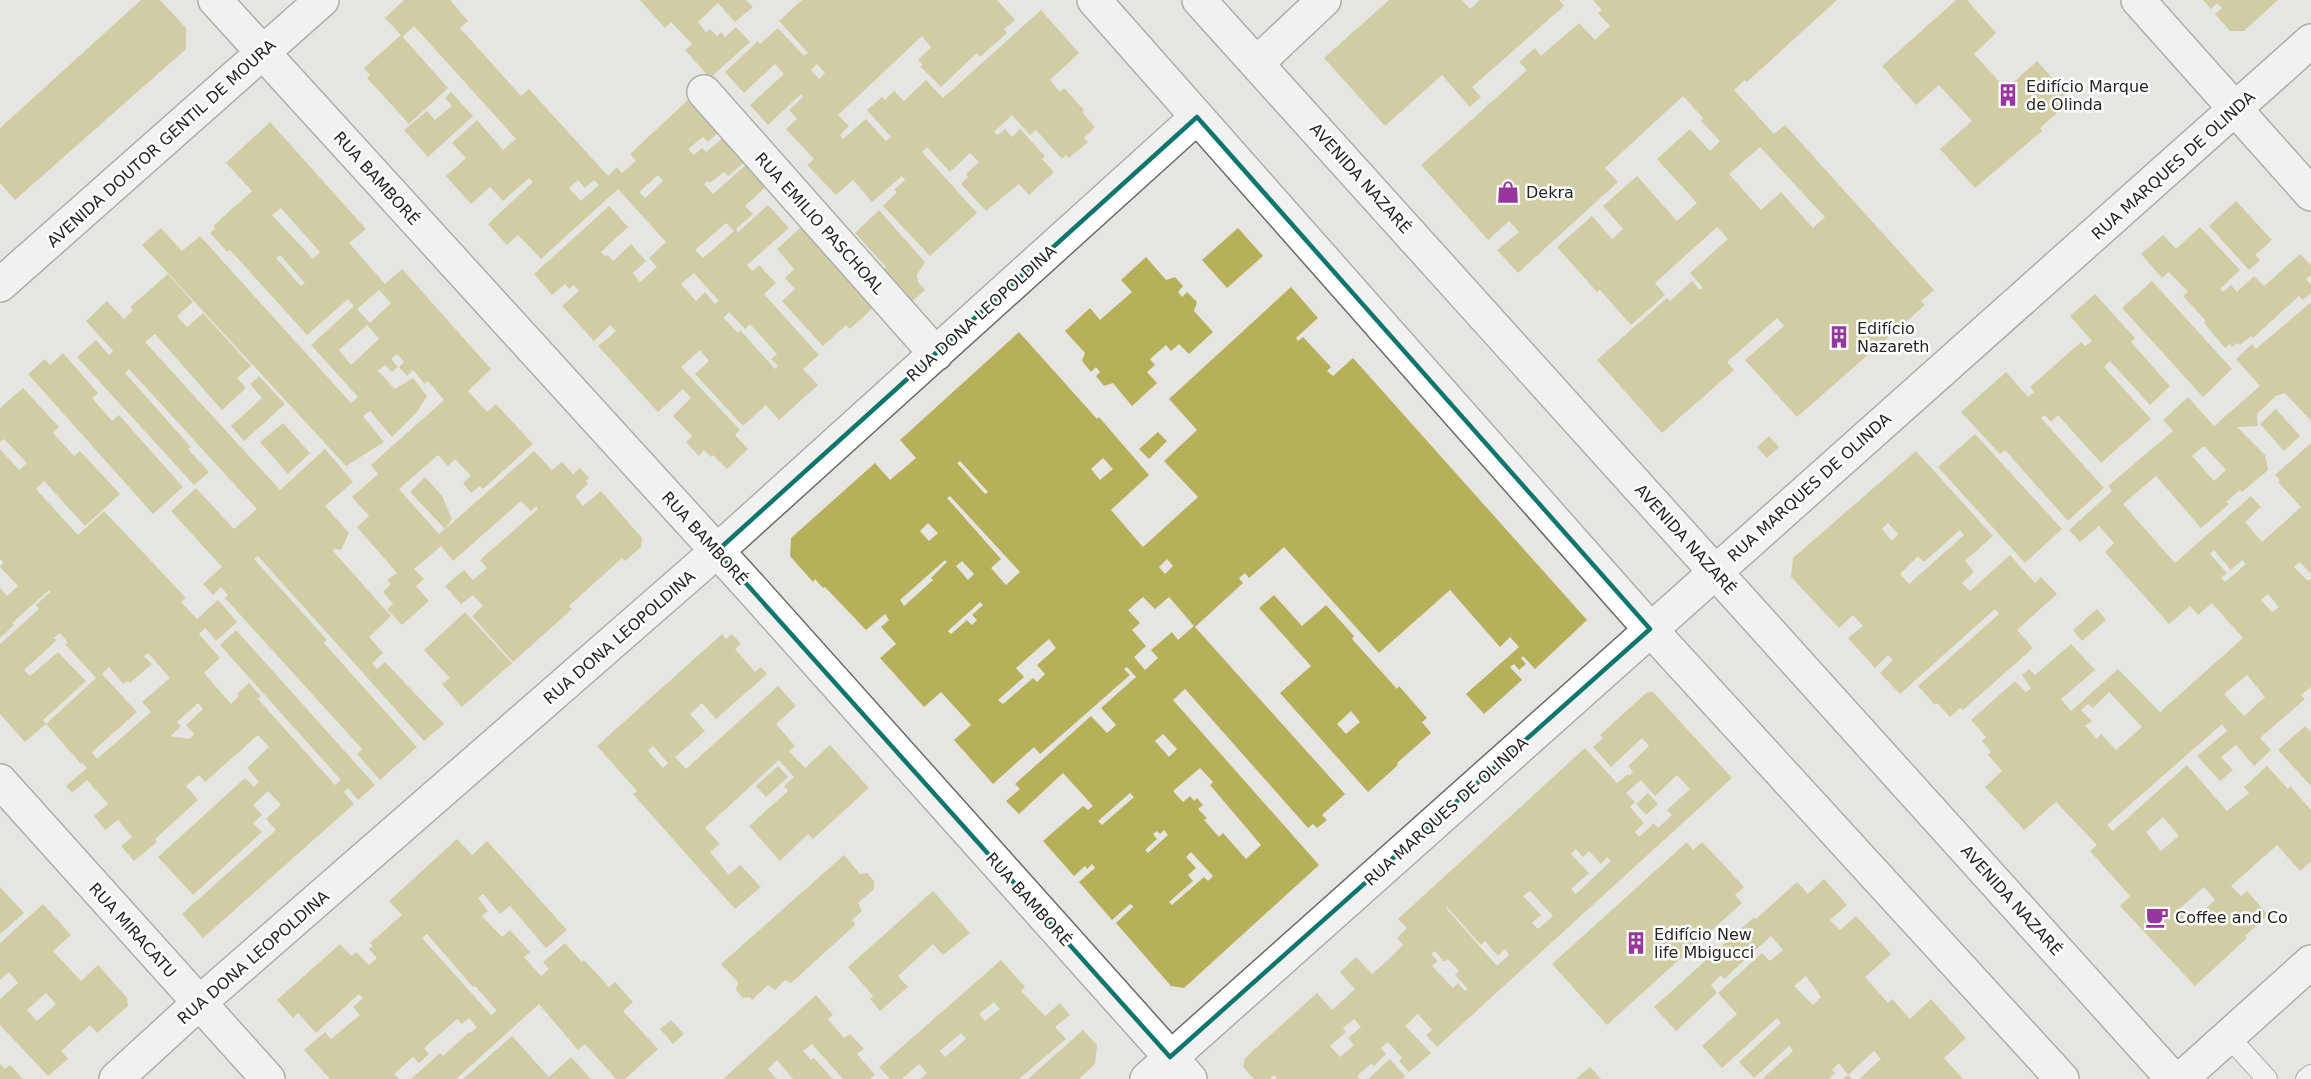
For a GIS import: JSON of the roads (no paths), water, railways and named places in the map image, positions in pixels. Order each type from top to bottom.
[{"type":"street","name":"RUA BAMBORÉ","points":[[215,0],[717,551],[1180,1068]]},
{"type":"street","name":"AVENIDA DOUTOR GENTIL DE MOURA","points":[[0,285],[321,0]]},
{"type":"street","points":[[1094,0],[1650,629],[2062,1079]]},
{"type":"street","name":"AVENIDA NAZARÉ","points":[[1199,0],[2173,1079]]},
{"type":"street","points":[[1257,63],[1324,0]]},
{"type":"street","points":[[2138,0],[2311,194]]},
{"type":"street","name":"RUA MARQUES DE OLINDA","points":[[1147,1079],[1180,1068],[1650,629],[2311,41]]},
{"type":"street","name":"RUA EMILIO PASCHOAL","points":[[704,92],[936,354]]},
{"type":"street","name":"RUA DONA LEOPOLDINA","points":[[116,1079],[199,1003],[717,551],[1197,117]]},
{"type":"street","name":"RUA MIRACATU","points":[[0,781],[268,1079]]},
{"type":"street","points":[[2181,1079],[2311,962]]},
{"type":"lane","points":[[2228,1036],[2267,1079]]},
{"type":"lane","points":[[2306,1079],[2311,1075]]},
{"type":"place","name":"Edifício Marque de Olinda","points":[[2008,95]]},
{"type":"place","name":"Dekra","points":[[1508,192]]},
{"type":"place","name":"Edifício Nazareth","points":[[1839,337]]},
{"type":"place","name":"Coffee and Co","points":[[2157,917]]},
{"type":"place","name":"Edifício New life Mbigucci","points":[[1636,943]]}]
